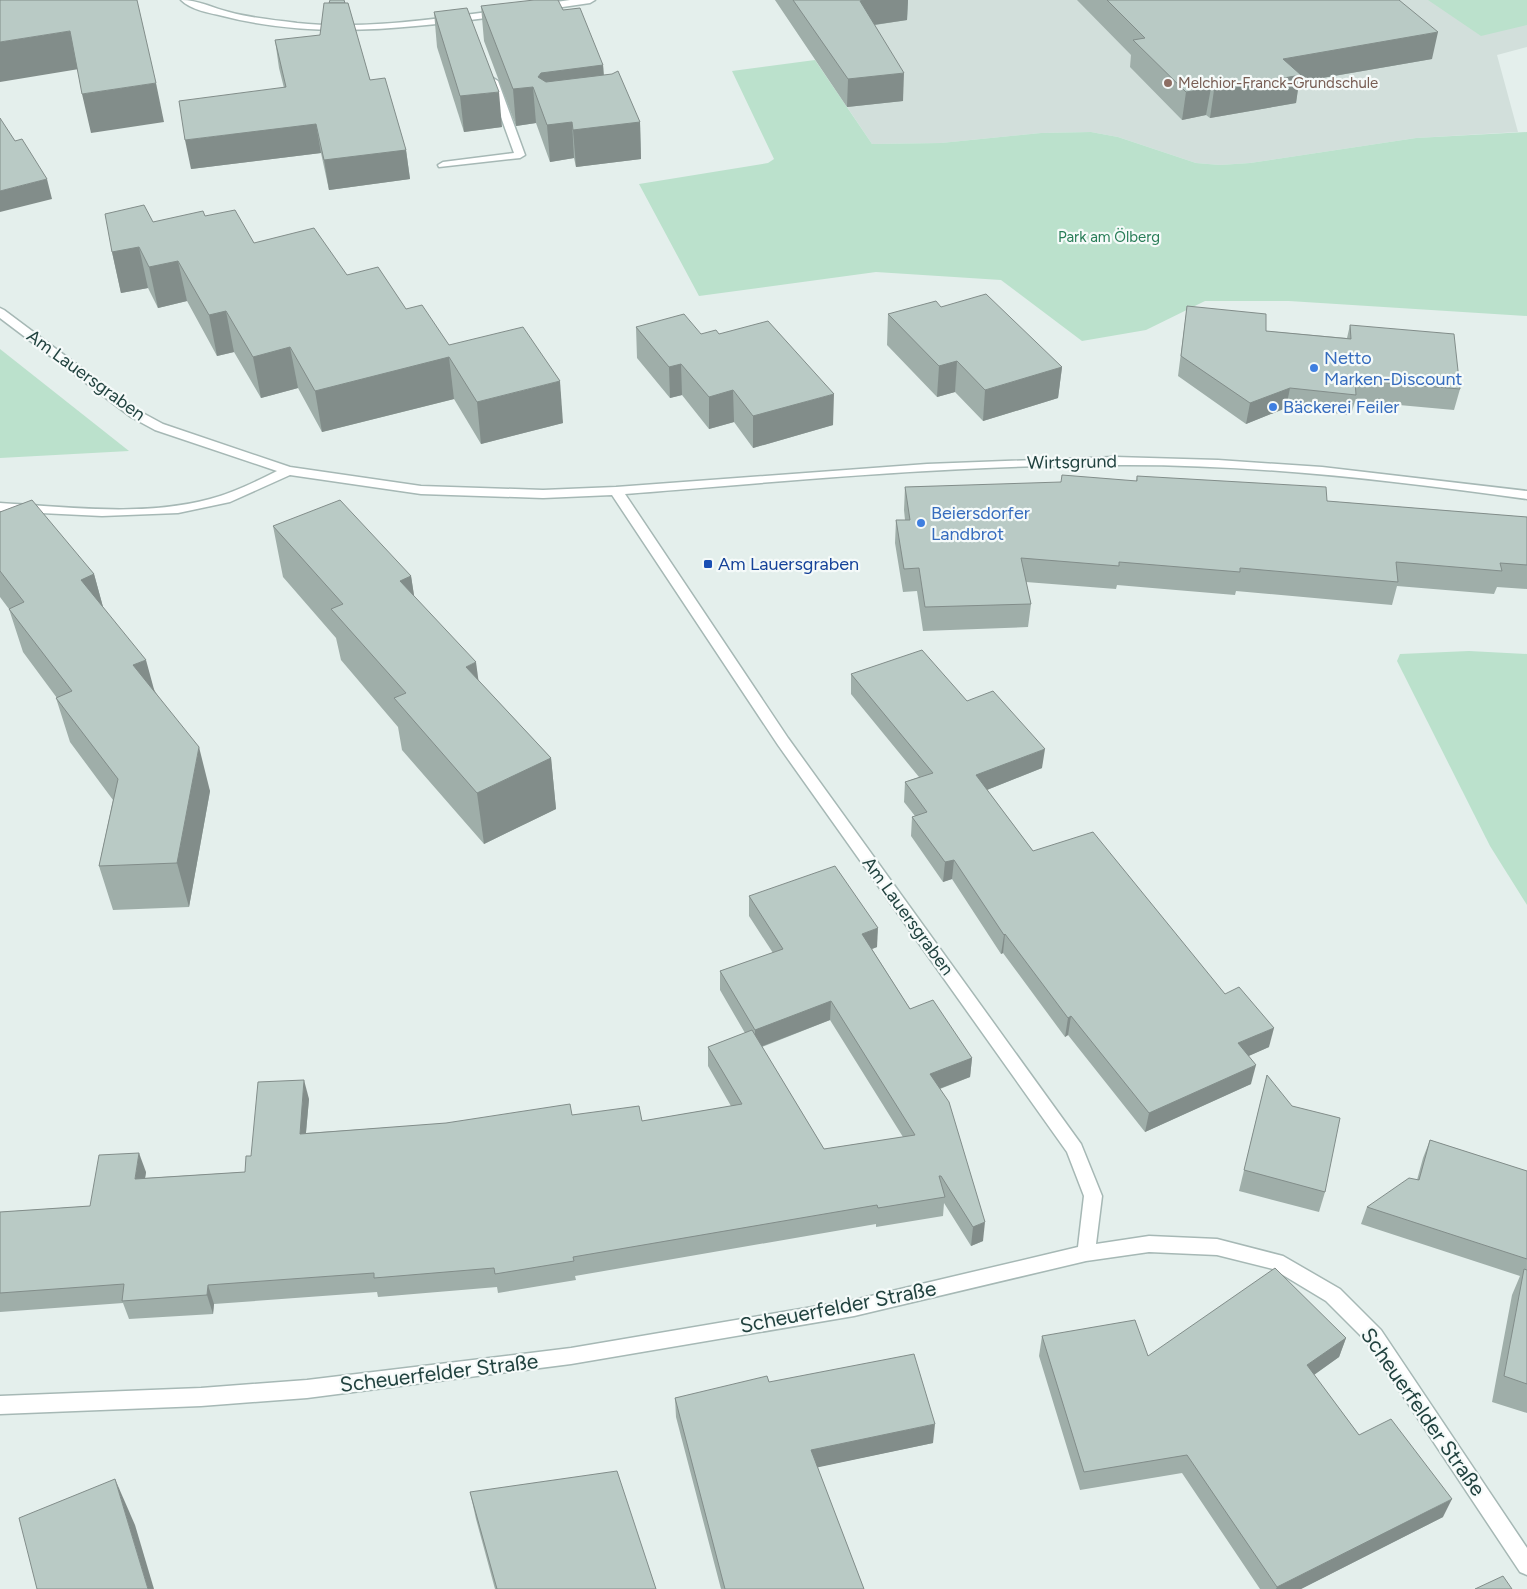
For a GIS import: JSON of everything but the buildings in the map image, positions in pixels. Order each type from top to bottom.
[{"type":"street","points":[[186,0],[221,13],[257,22],[325,28],[470,21],[514,11]]},
{"type":"street","points":[[533,8],[575,7],[590,0]]},
{"type":"street","points":[[444,165],[520,155],[488,68]]},
{"type":"street","name":"Am Lauersgraben","points":[[0,312],[134,414],[159,427],[288,471],[421,490],[543,494],[616,491],[676,585],[810,779],[1075,1149],[1093,1196],[1086,1253]]},
{"type":"street","name":"Wirtsgrund","points":[[616,491],[964,464],[1118,461],[1289,467],[1444,483],[1527,495]]},
{"type":"street","points":[[0,507],[82,511],[161,511],[204,505],[249,490],[288,471]]},
{"type":"street","name":"Scheuerfelder Straße","points":[[0,1405],[201,1397],[306,1389],[571,1356],[854,1308],[1086,1253],[1149,1244],[1217,1247],[1276,1262],[1332,1295],[1374,1336],[1527,1565]]},
{"type":"shaded area","name":"Melchior-Franck-Grundschule","points":[[775,0],[1527,0],[1527,47],[1497,55],[1518,132],[1416,138],[1250,163],[1220,165],[1196,163],[1118,137],[1091,132],[1041,133],[941,143],[872,144]]},
{"type":"green space","points":[[1428,0],[1527,0],[1527,25],[1481,36]]},
{"type":"green space","name":"Park am Ölberg","points":[[815,60],[872,144],[941,143],[1041,133],[1091,132],[1118,137],[1196,163],[1220,165],[1250,163],[1416,138],[1527,132],[1527,316],[1289,301],[1205,301],[1146,330],[1082,341],[1001,280],[876,272],[699,296],[639,184],[768,163],[774,159],[732,71]]},
{"type":"green space","points":[[0,349],[129,451],[0,458]]},
{"type":"green space","points":[[1469,651],[1527,654],[1527,905],[1490,846],[1397,661],[1400,654]]},
{"type":"place","name":"Melchior-Franck-Grundschule","points":[[1168,83]]},
{"type":"place","name":"Netto Marken-Discount","points":[[1314,368]]},
{"type":"place","name":"Bäckerei Feiler","points":[[1273,407]]},
{"type":"place","name":"Beiersdorfer Landbrot","points":[[921,523]]},
{"type":"place","name":"Am Lauersgraben","points":[[708,564]]}]
